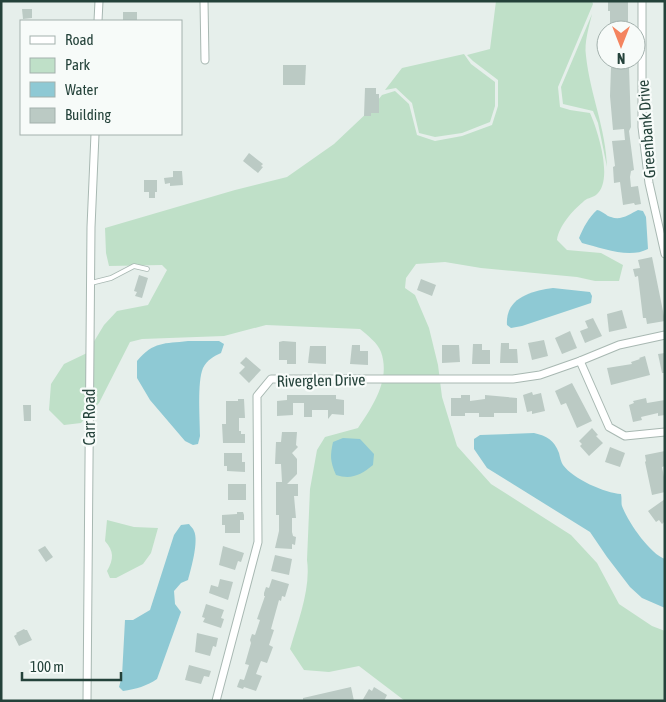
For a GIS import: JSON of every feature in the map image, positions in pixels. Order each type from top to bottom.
[{"type":"street","points":[[98,20],[99,1]]},
{"type":"street","points":[[204,1],[205,60]]},
{"type":"street","name":"Greenbank Drive","points":[[642,1],[642,127],[649,183],[665,254]]},
{"type":"street","name":"Carr Road","points":[[87,701],[94,135]]},
{"type":"street","name":"Riverglen Drive","points":[[216,701],[258,542],[257,396],[271,379],[513,379],[540,375],[619,345],[665,335]]},
{"type":"street","points":[[580,361],[609,427],[625,436],[665,432]]},
{"type":"lane","points":[[91,283],[111,278],[134,266],[147,269]]},
{"type":"green space","points":[[496,1],[592,1],[593,4],[558,87],[560,107],[590,113],[603,156],[604,179],[596,195],[584,201],[567,219],[560,229],[557,240],[567,250],[601,253],[623,265],[619,281],[595,281],[577,277],[481,268],[445,262],[416,264],[406,278],[405,288],[415,295],[429,328],[438,365],[442,397],[457,446],[491,484],[571,535],[597,563],[619,604],[652,626],[665,631],[665,701],[405,701],[359,666],[329,672],[304,670],[290,649],[303,605],[307,582],[310,489],[317,450],[325,437],[358,428],[379,393],[384,373],[380,349],[360,329],[266,325],[224,336],[142,339],[130,342],[99,403],[81,423],[64,425],[49,410],[51,384],[64,364],[87,353],[104,325],[117,311],[148,305],[167,270],[162,265],[109,266],[106,253],[105,228],[235,190],[287,177],[334,144],[370,110],[382,95],[395,91],[409,104],[417,135],[435,141],[462,136],[492,125],[498,106],[498,80],[467,55],[490,49]]},
{"type":"green space","points":[[592,14],[586,40],[586,56],[604,139],[607,167],[598,123],[593,111],[563,104],[561,87]]},
{"type":"green space","points":[[464,54],[471,64],[495,82],[495,106],[490,122],[462,133],[435,137],[419,133],[412,103],[396,88],[385,90],[402,68]]},
{"type":"green space","points":[[107,520],[134,527],[158,528],[151,553],[143,564],[116,578],[110,578],[107,571],[112,555],[105,541]]},
{"type":"water","points":[[597,210],[615,218],[638,210],[643,211],[646,217],[648,249],[641,252],[624,253],[582,243],[579,238],[584,227]]},
{"type":"water","points":[[553,288],[590,292],[592,296],[591,303],[522,326],[511,328],[507,325],[510,308],[515,302],[536,291]]},
{"type":"water","points":[[219,341],[224,344],[221,353],[207,363],[201,374],[199,391],[200,436],[198,444],[193,445],[185,441],[150,400],[137,378],[137,361],[149,350],[166,343]]},
{"type":"water","points":[[534,433],[546,437],[552,442],[559,453],[563,465],[574,475],[598,488],[621,494],[622,506],[634,528],[653,551],[665,559],[665,608],[642,598],[630,587],[590,532],[487,468],[474,449],[474,439],[480,435]]},
{"type":"water","points":[[343,438],[360,439],[374,454],[373,465],[356,476],[336,475],[331,455],[332,447],[333,442]]},
{"type":"water","points":[[189,524],[194,530],[196,541],[193,562],[188,580],[181,583],[174,591],[175,604],[181,612],[157,679],[141,687],[123,691],[119,687],[122,676],[125,620],[133,620],[150,610],[174,535],[181,525]]},
{"type":"building","points":[[628,1],[628,20],[610,20],[608,2]]},
{"type":"building","points":[[22,9],[32,9],[32,18],[23,19]]},
{"type":"building","points":[[123,12],[137,12],[137,20],[123,20]]},
{"type":"building","points":[[283,65],[306,65],[305,85],[283,85]]},
{"type":"building","points":[[611,70],[629,70],[631,127],[629,131],[634,170],[631,171],[630,177],[631,187],[638,186],[641,204],[623,205],[620,182],[614,183],[613,167],[615,166],[612,141],[625,140],[624,129],[613,130],[610,96]]},
{"type":"building","points":[[365,88],[376,88],[376,94],[379,94],[379,113],[371,113],[371,116],[364,116]]},
{"type":"building","points":[[249,153],[263,164],[258,173],[243,161]]},
{"type":"building","points":[[173,171],[182,171],[183,185],[170,186],[170,183],[165,184],[164,178],[173,177]]},
{"type":"building","points":[[144,180],[157,180],[155,198],[149,198],[149,192],[144,192]]},
{"type":"building","points":[[652,257],[665,321],[647,324],[646,318],[643,318],[638,276],[635,277],[633,269],[640,268],[638,260]]},
{"type":"building","points":[[139,275],[148,278],[142,298],[135,296],[137,292],[134,291]]},
{"type":"building","points":[[421,279],[436,285],[432,296],[417,290]]},
{"type":"building","points":[[622,310],[627,328],[609,332],[607,314]]},
{"type":"building","points":[[593,318],[602,336],[585,343],[580,331],[588,328],[585,321]]},
{"type":"building","points":[[570,331],[577,348],[562,354],[555,338]]},
{"type":"building","points":[[544,340],[548,356],[532,360],[528,343]]},
{"type":"building","points":[[279,342],[296,342],[296,364],[287,364],[287,360],[279,360]]},
{"type":"building","points":[[501,343],[509,343],[509,349],[517,349],[518,363],[500,363]]},
{"type":"building","points":[[473,344],[482,344],[482,350],[490,350],[490,364],[472,364]]},
{"type":"building","points":[[352,345],[360,345],[360,351],[368,351],[368,365],[350,364]]},
{"type":"building","points":[[442,345],[459,345],[460,362],[442,363]]},
{"type":"building","points":[[310,346],[326,346],[326,364],[308,363]]},
{"type":"building","points":[[665,353],[665,373],[662,373],[658,354]]},
{"type":"building","points":[[645,356],[650,375],[611,385],[607,368],[632,364],[631,362]]},
{"type":"building","points":[[246,357],[261,370],[249,383],[239,373],[245,367],[240,363]]},
{"type":"building","points":[[572,383],[592,421],[577,428],[566,403],[561,405],[555,391]]},
{"type":"building","points":[[532,392],[533,395],[541,393],[545,411],[532,414],[532,411],[527,412],[523,395]]},
{"type":"building","points":[[287,395],[336,395],[336,399],[344,400],[344,415],[332,414],[328,419],[328,410],[312,410],[312,417],[304,417],[304,403],[293,403],[293,415],[277,416],[277,401],[287,400]]},
{"type":"building","points":[[461,395],[470,395],[470,401],[485,399],[485,395],[517,398],[517,413],[494,413],[494,417],[479,417],[479,413],[451,416],[451,398],[461,398]]},
{"type":"building","points":[[646,398],[647,403],[665,400],[665,415],[658,416],[658,413],[641,417],[642,420],[633,422],[629,405],[634,403],[633,401]]},
{"type":"building","points":[[238,399],[244,399],[245,418],[239,418],[239,431],[241,431],[241,434],[245,434],[245,443],[223,443],[222,424],[226,424],[226,401],[238,401]]},
{"type":"building","points":[[23,405],[31,405],[31,421],[24,421]]},
{"type":"building","points":[[592,428],[598,435],[596,436],[603,443],[589,456],[580,446],[582,444],[579,441]]},
{"type":"building","points":[[282,432],[297,432],[296,445],[298,447],[292,453],[297,459],[297,474],[287,484],[298,484],[298,496],[294,496],[296,518],[292,518],[292,532],[293,536],[296,537],[295,545],[292,544],[292,549],[275,548],[279,531],[279,515],[276,515],[276,482],[282,482],[281,464],[275,464],[276,442],[281,442]]},
{"type":"building","points":[[610,447],[625,453],[620,467],[605,462]]},
{"type":"building","points":[[665,451],[665,466],[662,467],[665,492],[652,495],[645,455]]},
{"type":"building","points":[[224,453],[242,453],[242,462],[245,462],[245,472],[227,471],[227,466],[224,466]]},
{"type":"building","points":[[228,484],[246,484],[246,500],[228,500]]},
{"type":"building","points":[[665,499],[665,521],[662,524],[659,520],[656,522],[648,511]]},
{"type":"building","points":[[237,512],[243,512],[244,515],[244,520],[240,520],[240,533],[225,533],[225,525],[222,525],[222,515],[237,514]]},
{"type":"building","points":[[45,546],[53,557],[46,562],[38,550]]},
{"type":"building","points":[[223,546],[244,553],[241,562],[238,561],[235,570],[219,565]]},
{"type":"building","points":[[275,555],[292,559],[289,575],[271,571]]},
{"type":"building","points":[[220,579],[233,582],[228,600],[209,593],[211,585],[218,587]]},
{"type":"building","points":[[272,579],[289,584],[285,597],[282,596],[281,601],[279,600],[271,629],[274,630],[269,645],[273,647],[267,663],[261,661],[256,674],[262,676],[256,691],[244,687],[243,689],[237,687],[240,679],[244,680],[249,665],[245,664],[251,643],[250,640],[252,634],[255,635],[260,620],[257,619],[265,596],[264,593],[266,587],[269,588]]},
{"type":"building","points":[[206,604],[224,610],[221,618],[224,619],[221,628],[203,622],[205,618],[202,617]]},
{"type":"building","points":[[24,629],[27,630],[32,640],[19,646],[14,636]]},
{"type":"building","points":[[197,633],[218,638],[216,647],[213,646],[210,656],[195,652]]},
{"type":"building","points":[[189,665],[211,671],[209,677],[204,676],[201,684],[185,680]]},
{"type":"building","points":[[351,687],[354,701],[303,701],[303,698]]},
{"type":"building","points":[[374,687],[387,695],[384,701],[362,701],[369,689],[372,691]]}]
